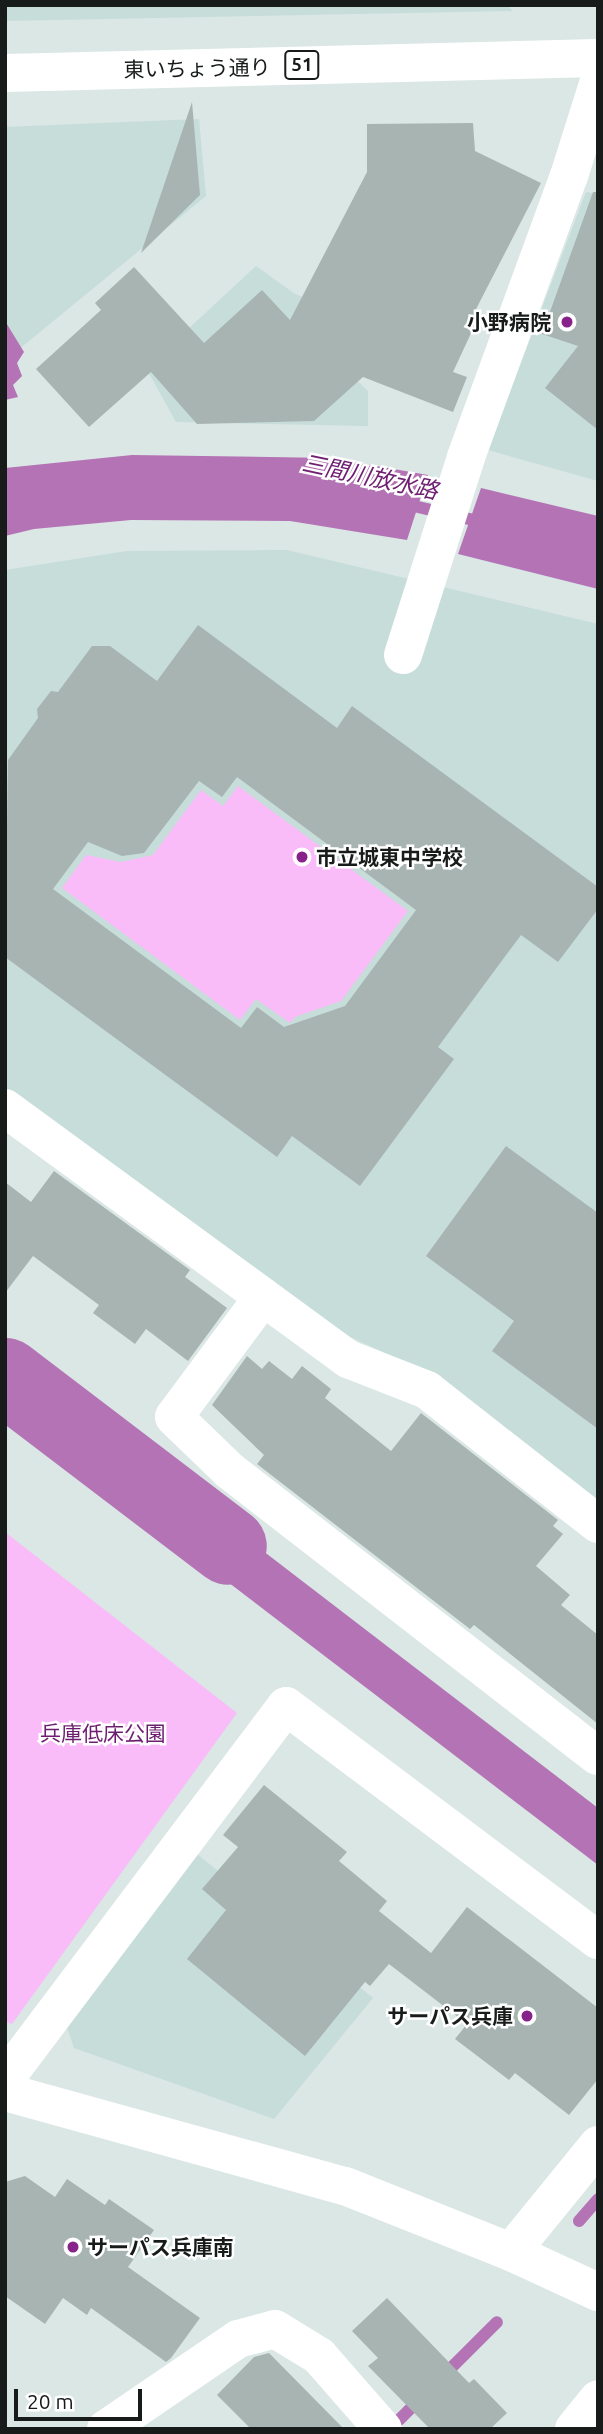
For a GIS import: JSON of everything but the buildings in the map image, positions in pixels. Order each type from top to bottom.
[{"type":"street","name":"東いちょう通り","points":[[5,73],[598,58]]},
{"type":"street","points":[[403,655],[466,457],[598,84]]},
{"type":"street","points":[[5,1108],[348,1359],[426,1390],[598,1524]]},
{"type":"street","points":[[262,1297],[173,1417],[230,1471],[598,1756]]},
{"type":"street","points":[[5,2079],[286,1706],[598,1940]]},
{"type":"street","points":[[5,2091],[345,2186],[511,2252],[598,2292]]},
{"type":"street","points":[[511,2252],[598,2145]]},
{"type":"street","points":[[106,2429],[238,2339],[275,2329],[319,2356],[381,2428]]},
{"type":"street","points":[[574,2429],[598,2399]]},
{"type":"shaded area","points":[[5,5],[507,5],[513,11],[5,21]]},
{"type":"shaded area","points":[[199,119],[206,196],[7,359],[5,366],[5,127]]},
{"type":"shaded area","name":"小野病院","points":[[586,192],[598,194],[598,481],[488,450]]},
{"type":"shaded area","points":[[256,266],[295,294],[356,318],[337,361],[368,391],[368,426],[176,422],[146,368]]},
{"type":"shaded area","name":"市立城東中学校","points":[[287,550],[598,624],[598,1505],[433,1375],[348,1336],[5,1089],[5,570],[127,551]]},
{"type":"shaded area","points":[[196,1853],[373,1998],[274,2119],[74,2048],[65,2022]]},
{"type":"green space","points":[[238,786],[408,911],[341,1001],[295,1017],[290,1023],[256,999],[240,1020],[62,888],[86,855],[121,862],[153,855],[201,790],[223,806]]},
{"type":"green space","name":"兵庫低床公園","points":[[5,1532],[237,1713],[12,2024],[5,2022]]},
{"type":"water","points":[[5,321],[24,352],[17,363],[22,376],[13,385],[18,397],[5,400]]},
{"type":"water","points":[[132,455],[331,458],[428,475],[407,540],[290,521],[131,520],[34,529],[5,536],[5,468]]},
{"type":"water","points":[[481,488],[598,516],[598,589],[458,554]]},
{"type":"water","points":[[5,1344],[130,1439],[103,1473],[5,1398]]},
{"type":"water","points":[[155,1468],[598,1808],[598,1865],[126,1504]]},
{"type":"waterway","name":"三間川放水路","points":[[401,503],[486,523]]},
{"type":"waterway","points":[[5,1376],[228,1546]]},
{"type":"waterway","points":[[579,2221],[598,2199]]},
{"type":"waterway","points":[[441,2378],[497,2322]]},
{"type":"waterway","points":[[399,2420],[421,2398]]},
{"type":"place","name":"小野病院","points":[[567,322]]},
{"type":"place","name":"市立城東中学校","points":[[302,857]]},
{"type":"place","name":"サーパス兵庫","points":[[527,2016]]},
{"type":"place","name":"サーパス兵庫南","points":[[73,2247]]}]
